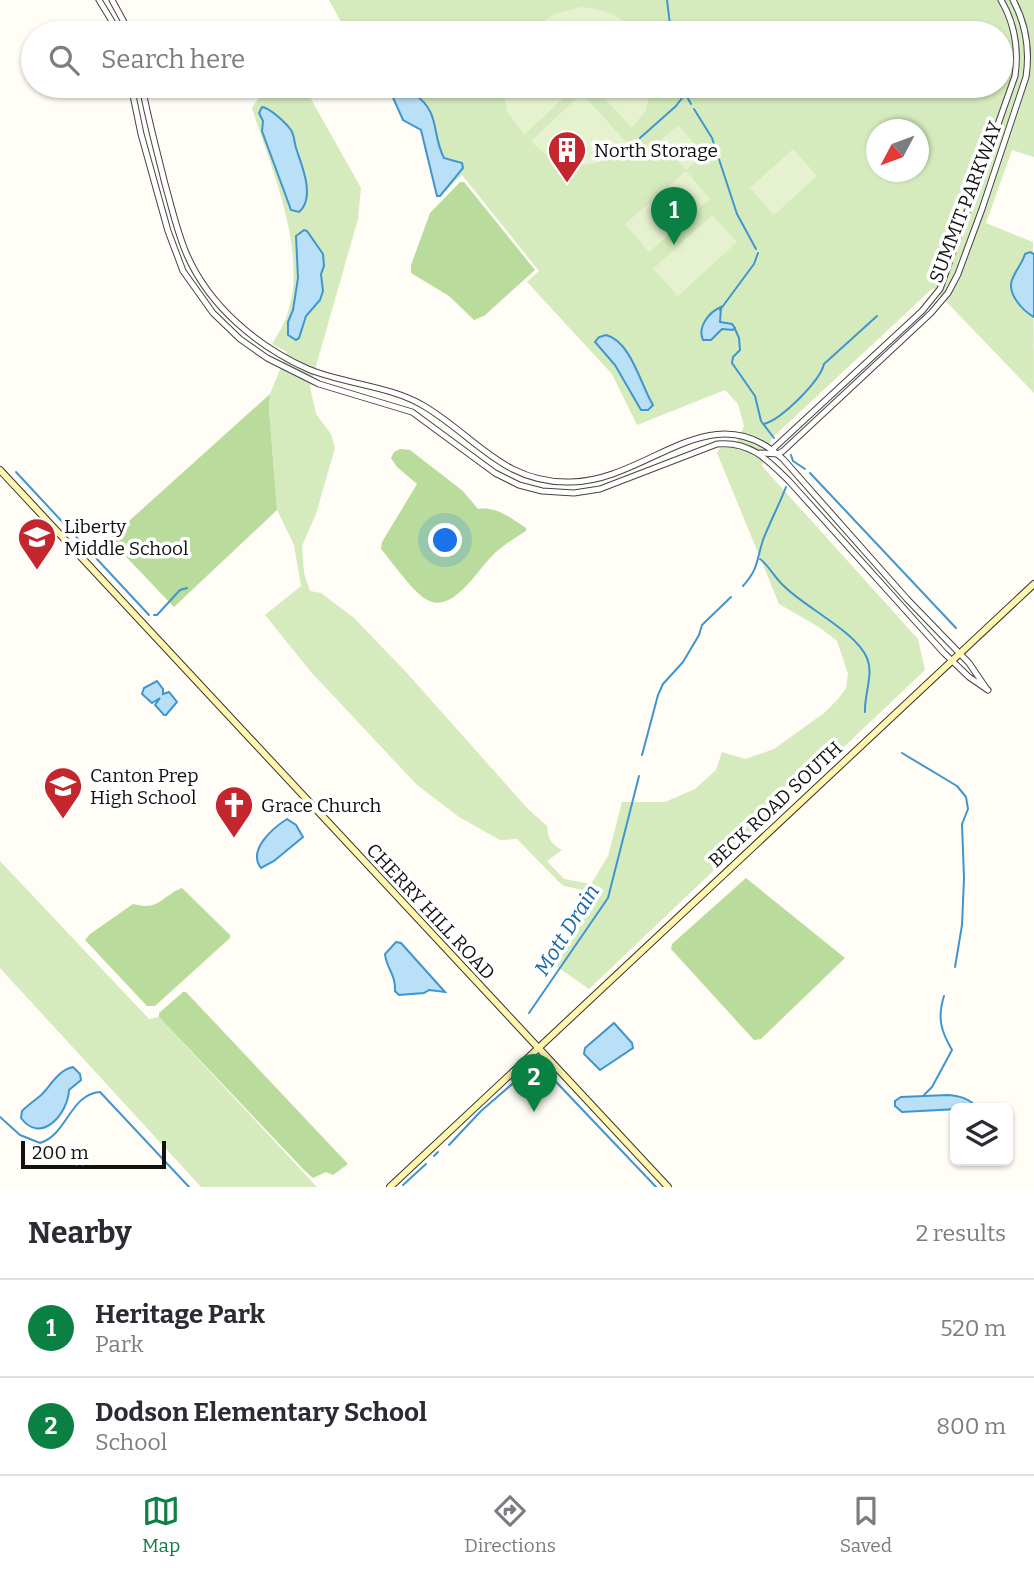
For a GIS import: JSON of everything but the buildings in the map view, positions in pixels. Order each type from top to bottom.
[{"type":"main road","name":"CHERRY HILL ROAD","points":[[0,470],[668,1187]]},
{"type":"main road","name":"BECK ROAD SOUTH","points":[[390,1187],[1034,584]]},
{"type":"street","points":[[99,0],[111,21]]},
{"type":"street","points":[[112,0],[123,21]]},
{"type":"street","name":"SUMMIT PARKWAY","points":[[1001,0],[1010,21]]},
{"type":"street","name":"SUMMIT PARKWAY","points":[[775,452],[921,323],[953,285],[982,209],[1026,77],[1028,57],[1025,33],[1013,0]]},
{"type":"street","name":"SUMMIT PARKWAY","points":[[1013,28],[1017,56],[1013,82]]},
{"type":"street","points":[[134,98],[168,231],[183,271],[202,300],[219,319],[240,339],[267,358],[311,381],[412,412],[490,470],[526,487],[558,493],[591,491],[717,444],[736,444],[760,453],[789,481],[952,661],[988,690],[960,653],[775,452],[745,435],[721,433],[696,439],[597,479],[559,482],[530,477],[500,464],[416,402],[307,368],[273,350],[232,318],[209,293],[192,266],[178,229],[145,98]]},
{"type":"street","name":"SUMMIT PARKWAY","points":[[775,452],[933,299],[944,280],[1007,98]]},
{"type":"street","points":[[183,271],[192,266]]},
{"type":"street","points":[[760,453],[775,452]]},
{"type":"street","points":[[858,557],[865,551]]},
{"type":"green space","points":[[329,0],[1034,0],[1034,157],[1012,150],[986,223],[1033,242],[1034,393],[933,288],[772,438],[762,466],[918,639],[925,670],[589,989],[556,966],[571,938],[587,891],[564,886],[517,839],[500,840],[459,817],[417,785],[311,672],[265,615],[301,586],[294,545],[277,510],[269,409],[270,394],[287,352],[272,344],[283,326],[293,291],[291,238],[277,184],[252,108],[258,100],[310,98],[361,188],[358,219],[310,387],[316,414],[331,434],[335,448],[316,514],[302,546],[304,573],[310,591],[321,593],[353,617],[406,672],[528,809],[547,826],[551,841],[562,850],[547,861],[564,879],[591,884],[608,856],[622,802],[665,802],[695,789],[716,770],[722,752],[745,759],[774,749],[824,713],[838,699],[846,688],[848,674],[837,641],[819,627],[779,604],[717,453],[720,448],[734,448],[744,426],[738,404],[725,390],[637,425],[612,374],[527,282],[539,271],[462,175],[437,196],[421,130],[403,120],[393,98],[1013,98],[1013,21],[340,21]]},
{"type":"green space","points":[[582,7],[598,9],[622,21],[544,21],[554,14]]},
{"type":"green space","points":[[504,98],[563,98],[524,135],[507,111]]},
{"type":"green space","points":[[577,98],[586,98],[629,145],[605,160],[579,165],[553,159],[531,141]]},
{"type":"green space","points":[[604,98],[648,98],[646,110],[632,128]]},
{"type":"green space","points":[[678,125],[704,154],[686,170],[660,141]]},
{"type":"green space","points":[[793,149],[817,176],[774,215],[750,188]]},
{"type":"green space","points":[[686,171],[710,199],[649,252],[625,224]]},
{"type":"green space","points":[[460,182],[464,182],[535,270],[484,316],[474,320],[449,296],[411,273],[411,265],[430,213]]},
{"type":"green space","points":[[712,215],[737,242],[678,296],[653,269]]},
{"type":"green space","points":[[270,394],[277,510],[174,607],[109,539]]},
{"type":"green space","points":[[400,449],[410,450],[463,491],[478,509],[497,511],[526,528],[526,531],[495,553],[464,589],[445,602],[434,602],[419,594],[381,549],[382,542],[417,484],[397,467],[391,458],[394,452]]},
{"type":"green space","points":[[0,861],[149,1019],[159,1017],[317,1187],[201,1187],[0,968]]},
{"type":"green space","points":[[746,878],[845,958],[761,1039],[754,1040],[671,949],[672,944]]},
{"type":"green space","points":[[182,888],[230,938],[155,1006],[147,1006],[85,940],[133,904],[149,906]]},
{"type":"green space","points":[[186,992],[348,1164],[333,1175],[326,1172],[313,1178],[305,1171],[159,1017],[159,1013]]},
{"type":"water","points":[[393,98],[419,98],[432,116],[444,158],[462,163],[463,168],[440,196],[437,196],[421,130],[403,120]]},
{"type":"water","points":[[262,107],[282,120],[293,135],[307,191],[304,206],[299,212],[291,210],[262,131],[263,121],[259,113]]},
{"type":"water","points":[[304,230],[323,254],[323,291],[320,300],[306,316],[296,340],[288,335],[288,322],[293,310],[298,278],[296,236]]},
{"type":"water","points":[[1025,254],[1034,254],[1034,317],[1017,302],[1011,285]]},
{"type":"water","points":[[721,307],[720,322],[732,324],[735,328],[722,329],[711,340],[703,340],[705,320]]},
{"type":"water","points":[[606,335],[615,339],[629,355],[653,405],[648,410],[641,410],[615,365],[595,342]]},
{"type":"water","points":[[157,681],[163,694],[169,692],[177,702],[166,715],[155,705],[160,698],[152,703],[142,694],[144,688]]},
{"type":"water","points":[[287,819],[296,825],[303,837],[261,868],[257,854],[259,847],[275,828]]},
{"type":"water","points":[[396,942],[401,943],[445,992],[429,990],[424,993],[399,995],[395,991],[385,954]]},
{"type":"water","points":[[614,1023],[632,1043],[633,1048],[600,1070],[584,1054],[585,1048]]},
{"type":"water","points":[[73,1067],[80,1074],[81,1080],[69,1090],[59,1117],[45,1127],[29,1126],[21,1118],[22,1111],[59,1075]]},
{"type":"water","points":[[948,1095],[972,1103],[950,1103],[950,1109],[902,1112],[895,1106],[895,1101],[901,1097]]},
{"type":"waterway","name":"Mott Drain","points":[[667,0],[670,21]]},
{"type":"waterway","points":[[640,138],[682,98]]},
{"type":"waterway","name":"Mott Drain","points":[[688,98],[691,104]]},
{"type":"waterway","name":"Mott Drain","points":[[694,109],[712,138],[737,214],[756,249]]},
{"type":"waterway","name":"Mott Drain","points":[[720,310],[754,264],[758,253]]},
{"type":"waterway","points":[[764,424],[772,421],[799,398],[815,380],[824,364],[877,316]]},
{"type":"waterway","name":"Mott Drain","points":[[735,329],[740,350],[733,357],[732,363],[755,396],[761,421],[774,438]]},
{"type":"waterway","name":"Mott Drain","points":[[791,455],[793,461],[805,469]]},
{"type":"waterway","points":[[16,472],[149,615]]},
{"type":"waterway","points":[[810,473],[956,628]]},
{"type":"waterway","name":"Mott Drain","points":[[743,586],[755,569],[763,540],[786,487]]},
{"type":"waterway","points":[[760,559],[794,595],[841,629],[861,648],[870,671],[865,712]]},
{"type":"waterway","points":[[154,615],[180,590],[187,588]]},
{"type":"waterway","name":"Mott Drain","points":[[642,755],[663,684],[683,662],[702,625],[731,597]]},
{"type":"waterway","points":[[902,753],[957,786],[966,797],[968,809],[962,824],[962,925],[955,967]]},
{"type":"waterway","name":"Mott Drain","points":[[529,1013],[608,898],[639,776]]},
{"type":"waterway","points":[[924,1095],[932,1087],[952,1050],[941,1024],[944,996]]},
{"type":"waterway","name":"Mott Drain","points":[[449,1145],[481,1111],[534,1065]]},
{"type":"waterway","points":[[540,1065],[656,1187]]},
{"type":"waterway","points":[[0,1117],[20,1135],[40,1143],[57,1132],[82,1100],[90,1094],[100,1092],[189,1187]]},
{"type":"waterway","name":"Mott Drain","points":[[434,1156],[438,1152]]},
{"type":"waterway","name":"Mott Drain","points":[[403,1185],[426,1164]]},
{"type":"place","name":"North Storage","points":[[567,184]]},
{"type":"place","name":"Heritage Park","points":[[674,245]]},
{"type":"place","name":"Liberty Middle School","points":[[37,571]]},
{"type":"place","name":"Canton Prep High School","points":[[63,820]]},
{"type":"place","name":"Grace Church","points":[[234,839]]},
{"type":"place","name":"Dodson Elementary School","points":[[534,1112]]}]
